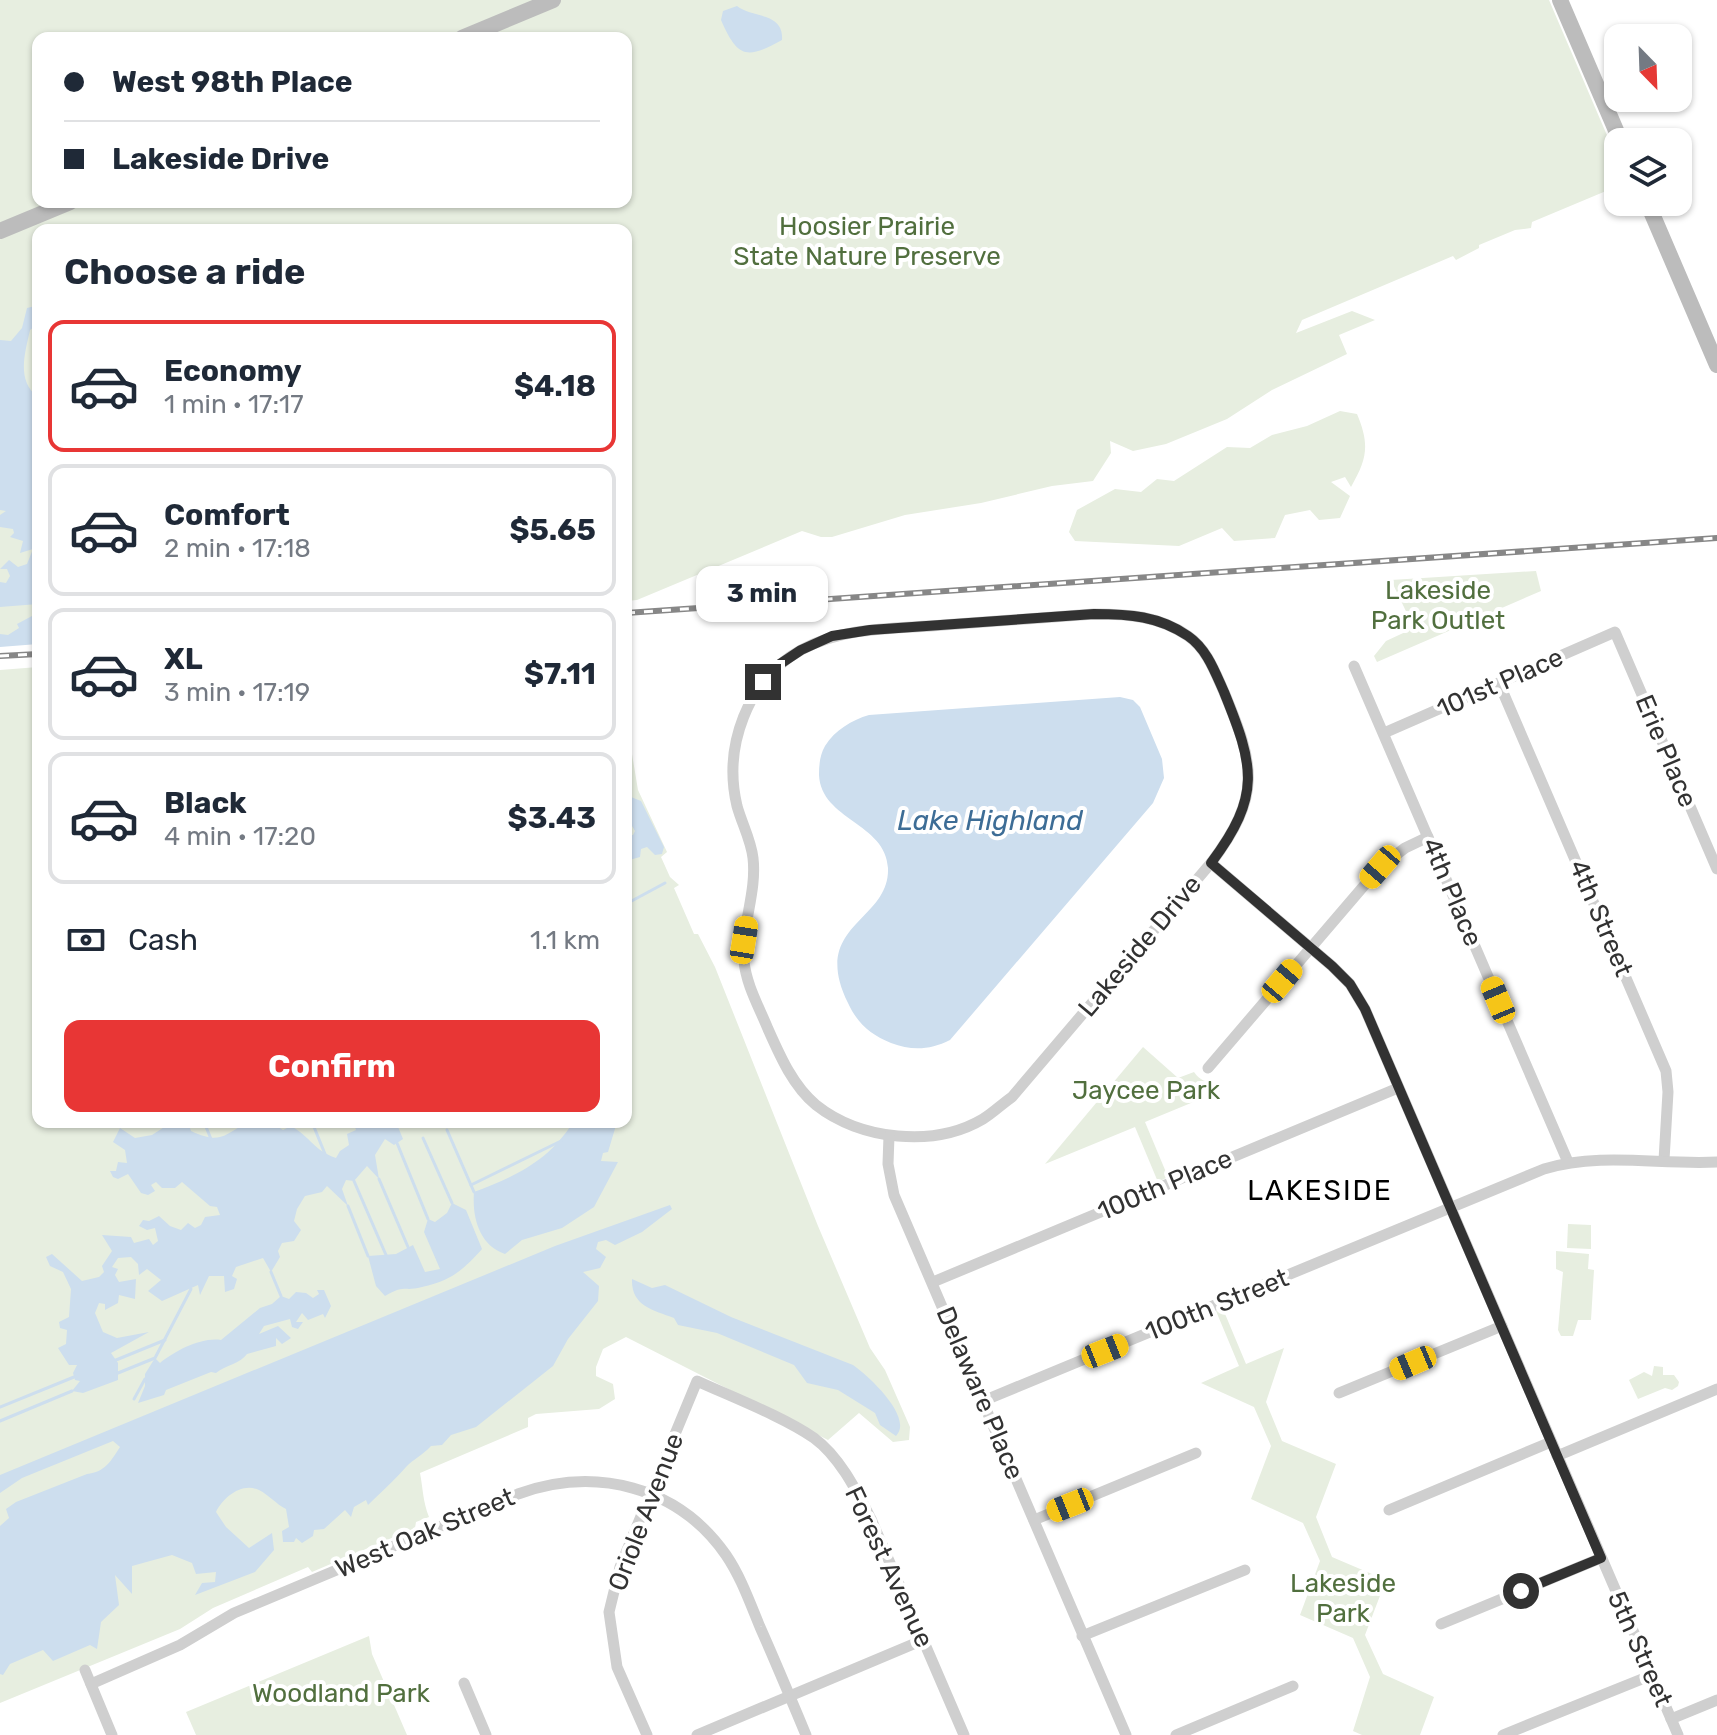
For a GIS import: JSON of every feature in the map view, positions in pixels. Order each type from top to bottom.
[{"type":"street","points":[[476,32],[553,0]]},
{"type":"street","points":[[1560,0],[1615,128]]},
{"type":"street","points":[[0,231],[56,208]]},
{"type":"street","points":[[1653,216],[1717,365]]},
{"type":"street","name":"Lakeside Drive","points":[[1094,614],[1129,614],[1152,618],[1191,638],[1210,659],[1242,735],[1249,764],[1242,810],[1233,833],[1211,863],[1012,1097],[981,1120],[948,1131],[918,1136],[889,1136],[855,1126],[817,1105],[796,1083],[780,1055],[749,984],[744,940],[754,881],[753,858],[737,806],[732,772],[735,737],[748,705],[780,664],[832,636],[870,630],[1094,614]]},
{"type":"street","name":"101st Place","points":[[1384,733],[1615,632]]},
{"type":"street","name":"Erie Place","points":[[1615,632],[1717,869]]},
{"type":"street","name":"4th Place","points":[[1354,666],[1568,1162]]},
{"type":"street","name":"4th Street","points":[[1499,683],[1666,1071],[1668,1092],[1664,1160]]},
{"type":"street","points":[[1208,1068],[1380,867],[1405,848],[1428,837]]},
{"type":"street","name":"5th Street","points":[[1211,863],[1311,947],[1350,984],[1357,997],[1678,1735]]},
{"type":"street","name":"100th Place","points":[[933,1282],[1398,1088]]},
{"type":"street","name":"Delaware Place","points":[[889,1136],[888,1164],[894,1195],[1126,1735]]},
{"type":"street","name":"100th Street","points":[[983,1401],[1536,1172],[1568,1162],[1607,1159],[1717,1162]]},
{"type":"street","points":[[1339,1393],[1502,1326]]},
{"type":"street","name":"Oriole Avenue","points":[[647,1735],[617,1667],[609,1612],[620,1567],[697,1381]]},
{"type":"street","name":"Forest Avenue","points":[[697,1381],[810,1436],[834,1458],[864,1506],[964,1735]]},
{"type":"street","points":[[1557,1456],[1717,1389]]},
{"type":"street","points":[[1389,1510],[1551,1442]]},
{"type":"street","points":[[1034,1520],[1196,1453]]},
{"type":"street","name":"West Oak Street","points":[[91,1684],[180,1645],[234,1613],[528,1491],[559,1483],[595,1481],[623,1484],[651,1493],[682,1511],[707,1532],[728,1558],[741,1583],[806,1735]]},
{"type":"street","points":[[1441,1624],[1601,1558]]},
{"type":"street","points":[[1082,1636],[1245,1570]]},
{"type":"street","points":[[697,1735],[923,1640]]},
{"type":"street","points":[[85,1670],[112,1735]]},
{"type":"street","points":[[1503,1735],[1652,1675]]},
{"type":"street","points":[[464,1683],[486,1735]]},
{"type":"street","points":[[1176,1735],[1293,1686]]},
{"type":"street","points":[[1671,1719],[1717,1700]]},
{"type":"green space","name":"Hoosier Prairie State Nature Preserve","points":[[0,0],[1549,0],[1604,128],[1604,192],[1532,222],[1531,228],[1515,230],[1479,245],[1479,248],[1456,260],[1453,256],[1302,320],[1296,333],[1352,311],[1375,320],[1339,335],[1347,354],[1272,390],[1227,419],[1166,444],[1133,451],[1110,441],[1111,453],[1093,481],[905,515],[832,537],[802,531],[632,600],[632,224],[32,224],[32,641],[0,644]]},
{"type":"green space","points":[[1340,411],[1357,414],[1364,435],[1365,452],[1351,487],[1345,477],[1331,482],[1350,496],[1340,518],[1319,520],[1310,510],[1285,515],[1275,538],[1234,541],[1222,528],[1179,546],[1075,541],[1069,532],[1077,510],[1115,489],[1141,492],[1157,479],[1174,481],[1227,447],[1250,448],[1272,435],[1307,426]]},
{"type":"green space","name":"Lakeside Park Outlet","points":[[1536,571],[1541,591],[1377,662],[1374,656],[1386,641],[1414,628],[1391,580]]},
{"type":"green space","points":[[32,667],[32,1128],[632,1128],[632,754],[638,790],[667,852],[661,857],[670,877],[679,885],[674,888],[694,934],[698,934],[715,967],[818,1226],[870,1348],[885,1370],[910,1427],[909,1440],[893,1442],[859,1413],[828,1440],[626,1337],[603,1349],[596,1367],[596,1376],[613,1384],[615,1399],[599,1409],[536,1414],[528,1418],[528,1427],[420,1473],[429,1517],[416,1522],[415,1528],[312,1572],[308,1567],[213,1608],[180,1629],[0,1703],[0,670]]},
{"type":"green space","name":"Jaycee Park","points":[[1143,1047],[1178,1078],[1194,1072],[1204,1080],[1216,1082],[1220,1091],[1145,1122],[1168,1177],[1158,1182],[1135,1127],[1045,1164]]},
{"type":"green space","points":[[1568,1224],[1591,1225],[1591,1249],[1567,1248]]},
{"type":"green space","points":[[1556,1251],[1589,1254],[1588,1269],[1594,1270],[1591,1320],[1578,1320],[1573,1336],[1561,1336],[1558,1330],[1563,1272],[1556,1269]]},
{"type":"green space","name":"Lakeside Park","points":[[1223,1309],[1246,1364],[1284,1348],[1266,1402],[1282,1441],[1336,1464],[1316,1517],[1332,1557],[1386,1580],[1365,1635],[1383,1674],[1434,1697],[1420,1735],[1362,1735],[1353,1731],[1370,1677],[1353,1638],[1300,1615],[1320,1561],[1303,1523],[1251,1499],[1271,1446],[1254,1407],[1201,1383],[1239,1366],[1216,1311]]},
{"type":"green space","points":[[1654,1366],[1663,1367],[1663,1375],[1674,1375],[1678,1386],[1638,1399],[1629,1380],[1644,1372],[1652,1376]]},
{"type":"green space","name":"Woodland Park","points":[[369,1636],[372,1654],[407,1735],[196,1735],[186,1712]]},
{"type":"water","points":[[737,6],[773,20],[781,31],[782,40],[752,52],[739,48],[721,20],[723,11]]},
{"type":"water","points":[[32,307],[32,328],[26,348],[24,375],[32,391],[32,549],[20,553],[23,541],[10,537],[13,529],[0,527],[0,515],[6,511],[0,510],[0,340],[11,341],[22,328],[27,308]]},
{"type":"water","points":[[32,552],[32,604],[0,607],[0,582],[6,583],[10,576],[7,569],[0,569],[9,560],[18,567],[27,564]]},
{"type":"water","points":[[32,616],[32,644],[0,647],[0,634],[8,635],[19,628],[17,624]]},
{"type":"water","name":"Lake Highland","points":[[1120,697],[1133,700],[1140,707],[1162,759],[1164,778],[1153,803],[950,1040],[935,1046],[914,1048],[891,1043],[871,1032],[856,1017],[848,1003],[839,977],[838,956],[844,940],[877,901],[885,886],[888,868],[885,853],[877,841],[830,802],[822,790],[820,763],[829,740],[844,726],[869,715]]},
{"type":"water","points":[[632,797],[641,801],[664,847],[662,854],[655,855],[647,847],[641,849],[640,857],[632,859],[632,835],[635,831],[632,826]]},
{"type":"water","points":[[120,1128],[135,1138],[152,1135],[163,1128],[190,1128],[213,1138],[237,1128],[294,1128],[322,1151],[336,1158],[349,1145],[347,1134],[355,1128],[398,1128],[403,1139],[394,1145],[385,1139],[375,1155],[379,1179],[367,1166],[354,1181],[346,1180],[342,1189],[348,1206],[327,1186],[322,1192],[305,1196],[294,1221],[301,1230],[294,1241],[282,1243],[278,1251],[280,1257],[271,1272],[263,1258],[236,1267],[232,1276],[237,1279],[234,1289],[225,1292],[224,1276],[209,1276],[200,1295],[198,1285],[162,1301],[148,1291],[161,1280],[147,1269],[139,1275],[138,1264],[131,1257],[118,1258],[112,1267],[118,1269],[115,1275],[119,1282],[136,1279],[135,1299],[119,1295],[118,1303],[105,1310],[105,1304],[99,1303],[95,1313],[103,1332],[117,1338],[149,1332],[111,1353],[118,1363],[118,1380],[83,1393],[72,1391],[80,1381],[75,1380],[73,1373],[77,1365],[69,1365],[58,1348],[66,1344],[67,1330],[60,1328],[59,1322],[69,1317],[71,1289],[63,1272],[50,1266],[46,1257],[52,1254],[82,1281],[99,1277],[112,1251],[102,1235],[131,1237],[134,1243],[149,1239],[153,1245],[158,1241],[155,1228],[147,1230],[139,1226],[143,1220],[149,1221],[159,1216],[170,1226],[181,1230],[188,1223],[195,1228],[201,1225],[205,1217],[220,1215],[217,1207],[210,1206],[182,1182],[175,1188],[162,1188],[156,1182],[151,1185],[155,1191],[148,1195],[141,1193],[128,1174],[118,1179],[113,1177],[110,1171],[116,1171],[118,1162],[127,1163],[125,1150],[113,1142]]},
{"type":"water","points":[[569,1128],[615,1128],[608,1152],[603,1153],[601,1161],[618,1162],[594,1207],[562,1228],[522,1240],[505,1254],[496,1250],[479,1229],[474,1211],[474,1192],[530,1166]]},
{"type":"water","points":[[452,1203],[466,1210],[482,1249],[449,1278],[422,1287],[397,1290],[385,1296],[376,1286],[368,1256],[396,1254],[413,1245],[425,1272],[440,1269],[424,1232],[428,1219],[435,1222],[447,1213]]},
{"type":"water","points":[[670,1205],[672,1209],[642,1232],[615,1245],[606,1240],[598,1242],[596,1249],[606,1257],[600,1268],[583,1272],[599,1286],[598,1301],[568,1339],[553,1366],[476,1427],[451,1435],[442,1445],[431,1446],[408,1464],[368,1505],[366,1500],[354,1507],[351,1517],[345,1510],[324,1529],[314,1530],[313,1536],[302,1543],[296,1538],[294,1542],[283,1542],[282,1531],[289,1527],[286,1509],[259,1490],[239,1490],[228,1497],[216,1512],[226,1527],[249,1548],[272,1533],[274,1550],[255,1572],[195,1595],[202,1583],[215,1582],[216,1572],[196,1574],[192,1563],[172,1555],[132,1566],[132,1594],[115,1575],[119,1605],[101,1622],[97,1649],[90,1645],[53,1661],[43,1650],[10,1664],[3,1675],[0,1674],[0,1526],[9,1518],[6,1509],[16,1502],[98,1471],[120,1447],[113,1441],[22,1478],[0,1493],[0,1475],[555,1246]]},
{"type":"water","points":[[632,1279],[652,1288],[665,1285],[731,1317],[853,1365],[869,1378],[895,1409],[900,1428],[896,1436],[880,1425],[875,1413],[838,1390],[807,1383],[794,1365],[717,1333],[678,1325],[674,1318],[645,1306],[635,1295]]},
{"type":"water","points":[[317,1290],[324,1290],[331,1306],[325,1318],[323,1314],[308,1320],[302,1313],[296,1322],[303,1322],[298,1329],[292,1327],[290,1319],[264,1326],[259,1334],[278,1326],[291,1338],[282,1344],[276,1338],[276,1346],[247,1354],[216,1373],[211,1372],[166,1390],[164,1395],[138,1403],[145,1386],[145,1374],[155,1358],[160,1363],[189,1346],[221,1340],[260,1308],[272,1304],[281,1296],[289,1299],[296,1292],[313,1298],[319,1294]]},
{"type":"waterway","points":[[632,901],[665,883]]},
{"type":"waterway","points":[[206,1128],[211,1139]]},
{"type":"waterway","points":[[314,1128],[325,1154]]},
{"type":"waterway","points":[[447,1130],[474,1192]]},
{"type":"waterway","points":[[423,1138],[452,1203]]},
{"type":"waterway","points":[[471,1185],[561,1141]]},
{"type":"waterway","points":[[397,1143],[428,1219]]},
{"type":"waterway","points":[[379,1179],[408,1247]]},
{"type":"waterway","points":[[354,1181],[386,1255]]},
{"type":"waterway","points":[[348,1206],[368,1256]]},
{"type":"waterway","points":[[271,1272],[281,1296]]},
{"type":"waterway","points":[[118,1373],[155,1358],[191,1289]]},
{"type":"waterway","points":[[116,1360],[165,1340]]},
{"type":"waterway","points":[[0,1407],[74,1377]]},
{"type":"waterway","points":[[134,1399],[145,1379]]},
{"type":"waterway","points":[[0,1421],[72,1391]]},
{"type":"railway","points":[[632,613],[1717,538]]},
{"type":"railway","points":[[0,656],[32,654]]},
{"type":"district","name":"LAKESIDE","points":[[1320,1190]]},
{"type":"route","points":[[763,682],[780,664],[801,650],[832,636],[870,630],[1094,614],[1129,614],[1152,618],[1191,638],[1210,659],[1242,735],[1249,764],[1242,810],[1233,833],[1211,863],[1332,966],[1350,984],[1365,1009],[1601,1558],[1521,1591]]}]
